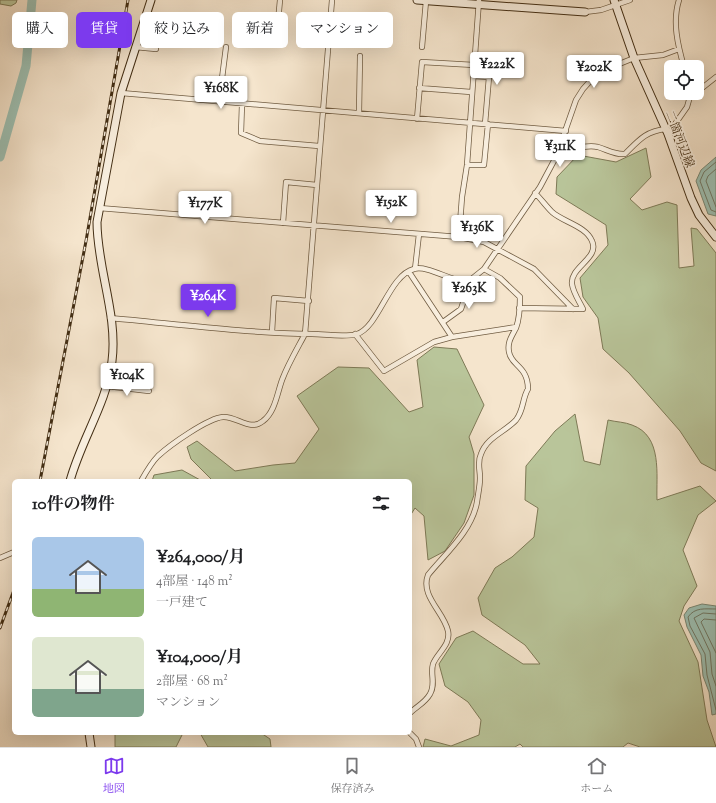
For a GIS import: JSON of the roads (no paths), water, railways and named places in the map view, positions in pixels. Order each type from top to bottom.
[{"type":"street","points":[[72,479],[106,386],[113,350],[110,318],[97,239],[99,208],[121,94],[151,0]]},
{"type":"street","points":[[279,12],[280,0]]},
{"type":"street","points":[[142,479],[158,456],[207,422],[221,417],[228,417],[246,425],[263,422],[271,411],[282,380],[305,334],[309,301],[319,146],[332,0]]},
{"type":"street","points":[[417,0],[510,4],[585,12],[601,10],[614,2],[630,0]]},
{"type":"street","points":[[679,0],[676,9],[679,49],[682,60]]},
{"type":"street","points":[[422,47],[426,1]]},
{"type":"street","points":[[459,237],[462,197],[467,165],[471,92],[479,2]]},
{"type":"street","name":"二箇河辺線","points":[[614,2],[634,58],[667,131],[699,215],[716,237]]},
{"type":"street","points":[[135,47],[156,49]]},
{"type":"street","points":[[219,102],[226,47]]},
{"type":"street","points":[[110,318],[272,332],[305,334],[355,334],[370,324],[390,291],[414,269],[421,268],[458,281],[471,279],[484,269],[536,193],[556,157],[576,100],[592,78],[634,58],[663,55],[679,49]]},
{"type":"street","points":[[359,113],[360,56]]},
{"type":"street","points":[[417,119],[422,62],[474,65]]},
{"type":"street","points":[[467,165],[484,165],[487,124],[489,77],[473,76]]},
{"type":"street","points":[[704,86],[716,77]]},
{"type":"street","points":[[420,88],[471,92]]},
{"type":"street","points":[[121,94],[359,113],[566,132]]},
{"type":"street","points":[[556,157],[571,149],[587,147],[597,147],[618,154],[625,154],[642,137],[652,131],[667,131],[687,107],[689,100]]},
{"type":"street","points":[[242,104],[241,133],[260,141],[319,146]]},
{"type":"street","points":[[283,223],[286,182],[317,185]]},
{"type":"street","points":[[519,308],[584,309],[572,282],[574,275],[591,254],[593,242],[584,232],[552,211],[536,193]]},
{"type":"street","points":[[99,208],[459,237],[484,242],[534,269],[573,309]]},
{"type":"street","points":[[414,269],[419,234]]},
{"type":"street","points":[[412,711],[424,702],[432,692],[434,681],[434,663],[446,645],[449,636],[445,624],[426,586],[426,581],[428,576],[463,532],[474,515],[479,491],[479,461],[481,453],[486,444],[516,420],[523,407],[528,382],[520,366],[513,361],[508,352],[509,342],[516,327],[520,297],[500,278],[484,269]]},
{"type":"street","points":[[409,272],[452,336]]},
{"type":"street","points":[[442,322],[461,309],[471,279]]},
{"type":"street","points":[[272,332],[274,298],[309,301]]},
{"type":"street","points":[[355,334],[384,371],[434,342],[452,336],[516,327]]},
{"type":"street","points":[[106,386],[149,391]]},
{"type":"street","points":[[0,558],[12,553]]},
{"type":"street","points":[[89,735],[91,747]]},
{"type":"street","points":[[412,735],[416,739],[419,747]]},
{"type":"water","points":[[716,157],[716,216],[708,214],[696,181],[701,170]]},
{"type":"water","points":[[702,604],[716,606],[716,714],[712,715],[709,692],[703,676],[701,655],[687,627],[684,615],[689,608]]},
{"type":"waterway","points":[[0,157],[26,66],[32,0]]},
{"type":"railway","points":[[40,479],[86,241],[128,0]]},
{"type":"railway","points":[[0,628],[12,595]]}]
